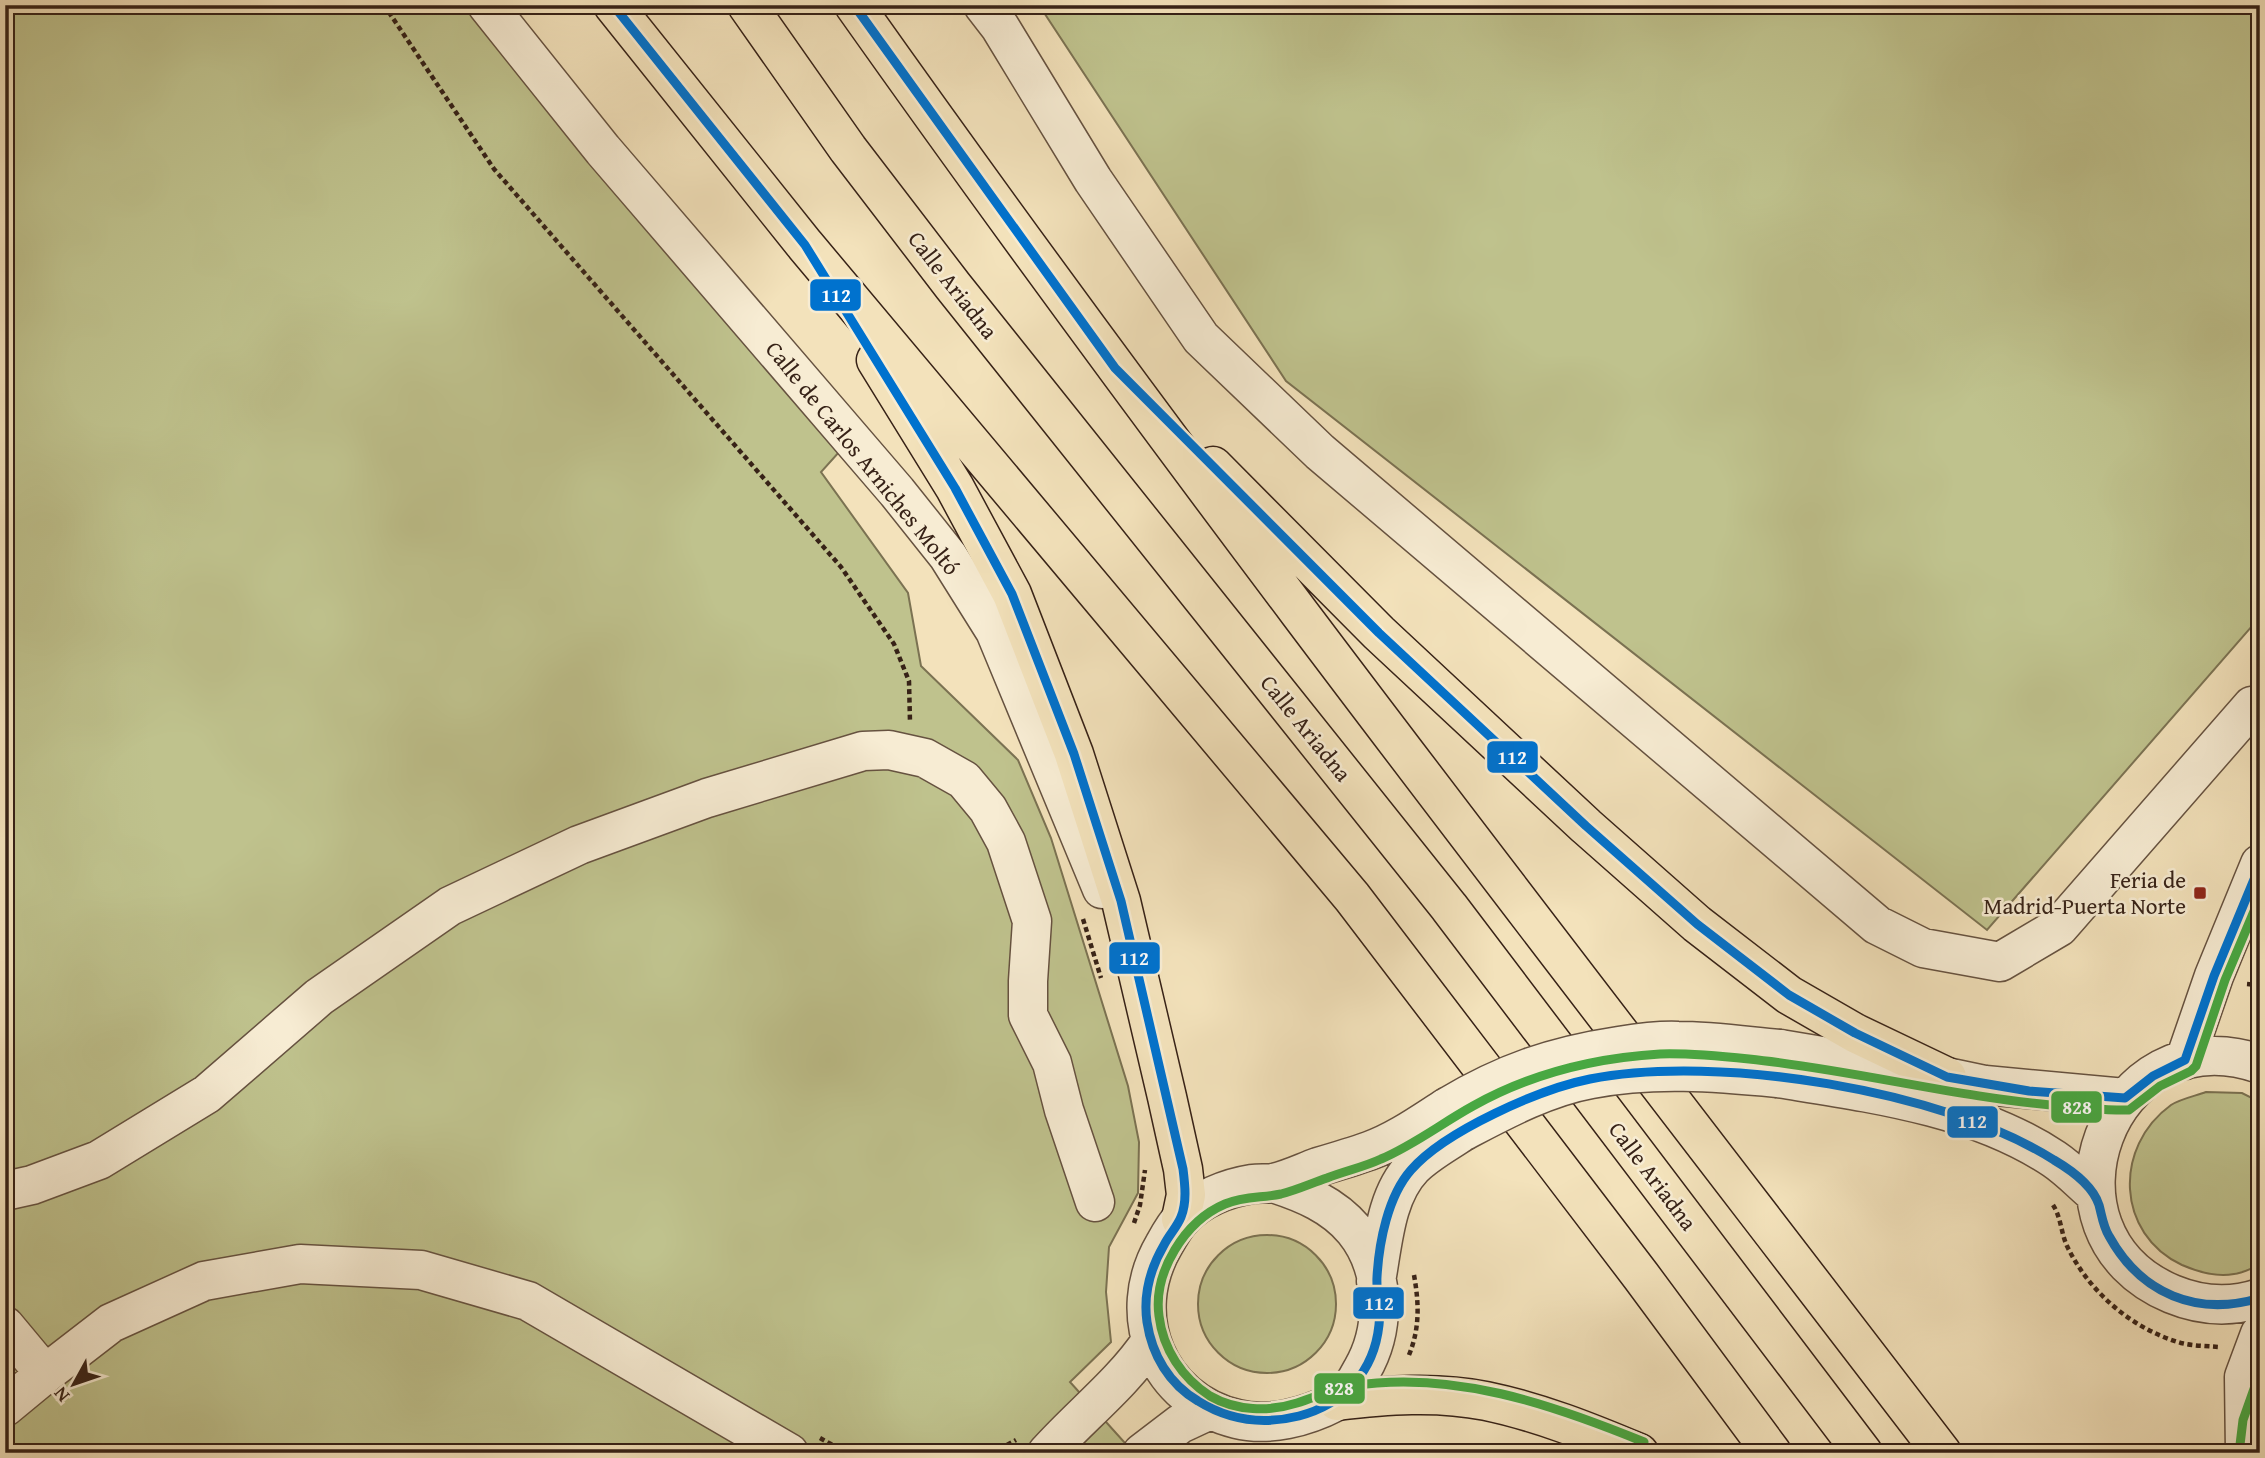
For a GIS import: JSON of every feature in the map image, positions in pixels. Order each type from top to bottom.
[{"type":"highway","points":[[613,5],[805,245],[1352,897],[1772,1453]]},
{"type":"highway","name":"Calle Ariadna","points":[[747,5],[848,149],[953,286],[1449,907],[1863,1453]]},
{"type":"highway","points":[[854,5],[1115,368],[1345,675],[1942,1453]]},
{"type":"highway","points":[[805,245],[956,488],[1012,594],[1074,754],[1121,901],[1167,1097],[1183,1169],[1185,1195],[1181,1219]]},
{"type":"highway","points":[[1115,368],[1379,633],[1586,826],[1697,924],[1788,995],[1855,1033],[1947,1077]]},
{"type":"highway","points":[[1337,1401],[1414,1394],[1484,1400],[1590,1433],[1639,1453]]},
{"type":"street","name":"Calle de Carlos Arniches Moltó","points":[[487,5],[603,150],[897,492],[948,556],[995,631],[1111,913],[1137,988],[1167,1097]]},
{"type":"street","points":[[984,5],[1093,180],[1201,338],[1320,452],[1877,925],[1923,948],[2000,962],[2059,927],[2257,705]]},
{"type":"street","points":[[5,1191],[32,1185],[99,1160],[207,1094],[318,998],[450,906],[579,845],[707,799],[863,751],[889,750],[925,758],[964,780],[988,809],[1006,842],[1032,921],[1028,1015],[1052,1063],[1064,1110],[1095,1202]]},
{"type":"street","points":[[2185,1060],[2214,976],[2260,864]]},
{"type":"street","points":[[1376,1281],[1392,1203],[1401,1185],[1412,1168],[1436,1149],[1474,1090],[1511,1074],[1574,1053],[1642,1043],[1677,1040],[1779,1064],[1974,1121],[2013,1137],[2054,1160],[2095,1194]]},
{"type":"street","points":[[2260,1064],[2245,1059],[2215,1056],[2185,1060],[2142,1082],[2126,1098],[2106,1127],[2096,1159],[2095,1194],[2105,1230],[2125,1262],[2154,1286],[2189,1301],[2220,1306],[2246,1303],[2260,1298]]},
{"type":"street","points":[[1779,1064],[1947,1077],[2018,1089],[2126,1098]]},
{"type":"street","points":[[1273,1183],[1300,1192],[1327,1206],[1354,1231],[1368,1253],[1376,1281],[1380,1301],[1378,1331],[1368,1361],[1355,1383],[1337,1401],[1299,1416],[1270,1422],[1239,1420],[1210,1410],[1184,1393],[1164,1369],[1151,1341],[1146,1314],[1147,1287],[1155,1260],[1181,1219],[1209,1198],[1231,1188],[1254,1183],[1273,1183],[1455,1119]]},
{"type":"street","points":[[5,1408],[111,1324],[204,1282],[300,1264],[421,1270],[528,1301],[802,1449]]},
{"type":"street","points":[[5,1326],[45,1374]]},
{"type":"street","points":[[2227,1453],[2234,1362],[2260,1334]]},
{"type":"street","points":[[1040,1444],[1118,1384],[1151,1341]]},
{"type":"street","points":[[2234,1362],[2245,1453]]},
{"type":"street","points":[[1142,1453],[1180,1424],[1210,1410]]},
{"type":"path","points":[[384,5],[494,169],[841,567],[894,644],[909,681],[911,754]]},
{"type":"path","points":[[1082,914],[1101,980]]},
{"type":"path","points":[[1131,1234],[1140,1205],[1145,1166]]},
{"type":"path","points":[[2049,1199],[2056,1210],[2066,1244],[2083,1275],[2113,1307],[2150,1331],[2234,1362]]},
{"type":"path","points":[[1404,1365],[1416,1337],[1419,1300],[1413,1266]]},
{"type":"path","points":[[802,1449],[819,1437],[847,1453]]},
{"type":"path","points":[[992,1453],[1040,1444]]},
{"type":"green space","points":[[5,5],[467,5],[541,99],[840,451],[821,472],[908,593],[921,666],[1018,760],[1051,838],[1128,1086],[1139,1142],[1138,1193],[1109,1247],[1106,1292],[1111,1342],[1070,1382],[1134,1453],[5,1453]]},
{"type":"green space","points":[[1039,5],[2260,5],[2260,617],[1987,930],[1286,381]]},
{"type":"green space","points":[[2206,1092],[2242,1093],[2260,1102],[2260,1265],[2237,1273],[2221,1275],[2201,1272],[2182,1265],[2160,1251],[2144,1233],[2134,1212],[2130,1189],[2132,1166],[2139,1143],[2152,1123],[2171,1105]]},
{"type":"green space","points":[[1267,1235],[1294,1240],[1316,1255],[1331,1277],[1336,1304],[1331,1331],[1316,1353],[1294,1368],[1267,1373],[1240,1368],[1218,1353],[1203,1331],[1198,1304],[1203,1277],[1218,1255],[1240,1240]]},
{"type":"transit line","name":"112","points":[[613,5],[805,245],[955,488],[1012,594],[1074,754],[1121,901],[1183,1169],[1183,1211],[1151,1273],[1146,1312],[1149,1334],[1158,1357],[1170,1377],[1188,1394],[1222,1413],[1260,1420],[1286,1419],[1315,1411],[1343,1394],[1363,1371],[1376,1342],[1380,1249],[1386,1220],[1396,1193],[1411,1170],[1446,1141],[1520,1102],[1569,1084],[1642,1072],[1701,1071],[1764,1075],[1893,1097],[1953,1114],[2008,1135],[2054,1160],[2081,1179],[2096,1198],[2107,1232],[2122,1256],[2137,1273],[2154,1286],[2193,1302],[2237,1303],[2260,1298]]},
{"type":"transit line","name":"112","points":[[854,5],[1115,368],[1379,633],[1586,826],[1697,924],[1789,995],[1855,1033],[1947,1077],[2029,1091],[2125,1098],[2153,1076],[2185,1060],[2214,976],[2260,865]]},
{"type":"transit line","name":"828","points":[[1644,1442],[1537,1403],[1464,1387],[1427,1383],[1389,1382],[1351,1386],[1275,1408],[1231,1405],[1200,1389],[1176,1362],[1161,1328],[1158,1299],[1161,1282],[1185,1235],[1197,1222],[1225,1204],[1287,1192],[1368,1164],[1405,1147],[1473,1106],[1517,1085],[1611,1059],[1671,1054],[1738,1058],[2024,1102],[2129,1110],[2160,1086],[2196,1066],[2225,980],[2260,897]]},
{"type":"transit line","name":"828","points":[[2239,1453],[2243,1420],[2260,1372]]},
{"type":"place","name":"Feria de Madrid-Puerta Norte","points":[[2200,893]]}]
